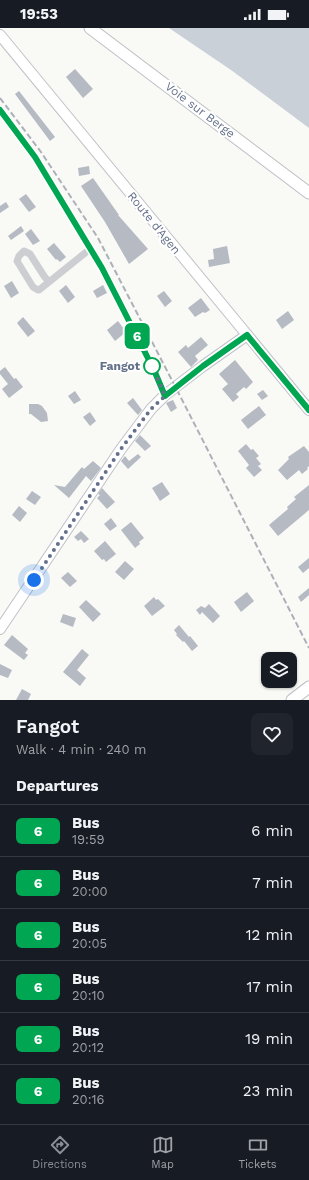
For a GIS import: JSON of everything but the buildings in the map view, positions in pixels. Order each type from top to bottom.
[{"type":"main road","name":"Voie sur Berge","points":[[90,28],[309,193]]},
{"type":"main road","name":"Route d'Agen","points":[[0,35],[309,410]]},
{"type":"main road","points":[[0,629],[121,449],[151,409],[203,366],[247,335]]},
{"type":"main road","points":[[292,700],[309,687]]},
{"type":"street","points":[[0,110],[35,157],[114,289],[165,396]]},
{"type":"street","points":[[49,282],[30,254],[24,251],[19,256],[17,261],[35,289],[39,290],[49,282],[90,249]]},
{"type":"shaded area","points":[[169,28],[309,28],[309,128],[231,70]]},
{"type":"railway","points":[[0,98],[41,152],[98,238],[309,648]]},
{"type":"bus line","name":"6","points":[[0,110],[25,142],[50,180],[102,268],[154,370],[165,396],[203,366],[247,335],[309,410]]},
{"type":"place","name":"Fangot","points":[[152,366]]},
{"type":"route","points":[[34,580],[121,449],[151,409],[165,396],[152,366]]}]
